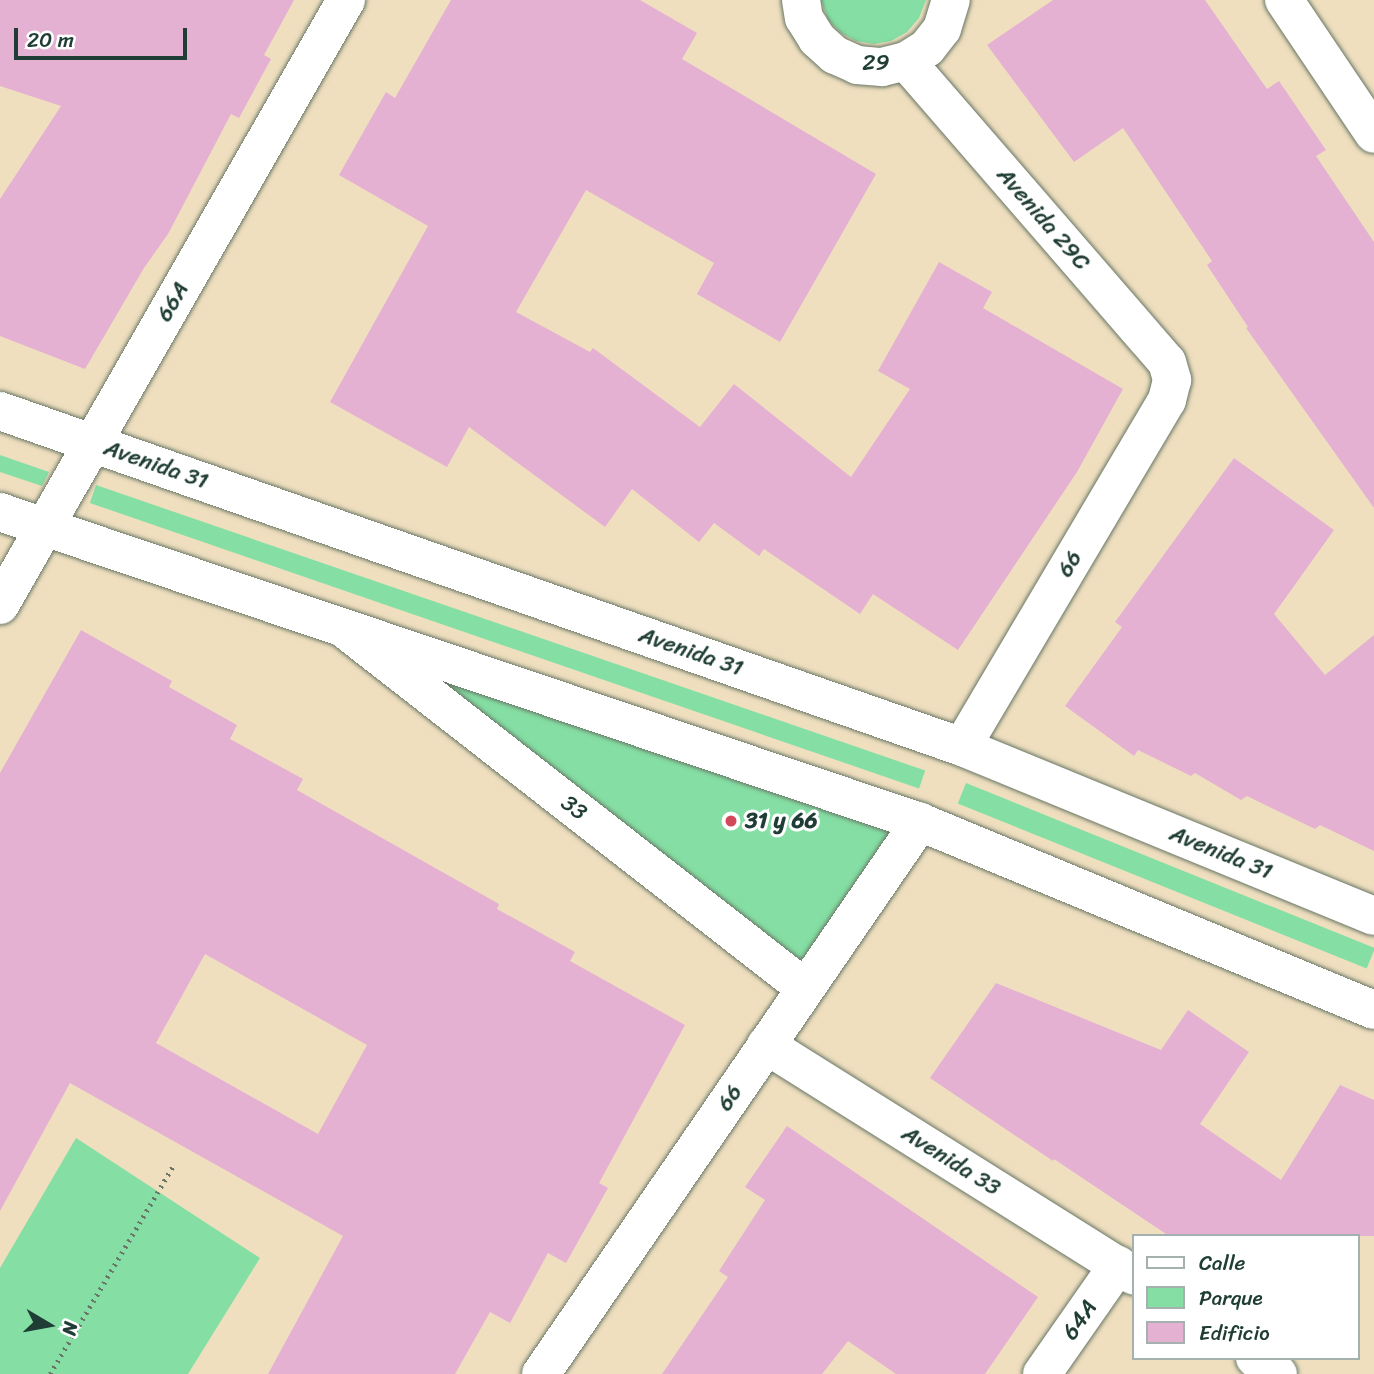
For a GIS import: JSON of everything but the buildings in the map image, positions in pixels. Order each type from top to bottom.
[{"type":"street","name":"66A","points":[[0,605],[346,0]]},
{"type":"street","name":"29","points":[[801,0],[804,18],[835,55],[857,65],[882,67],[906,61],[927,48],[942,29],[951,0]]},
{"type":"street","points":[[1284,0],[1374,134]]},
{"type":"street","name":"Avenida 29C","points":[[906,61],[1167,362],[1172,380]]},
{"type":"street","name":"66","points":[[962,747],[1167,400],[1172,380]]},
{"type":"street","name":"Avenida 31","points":[[0,411],[962,747],[1374,916]]},
{"type":"street","points":[[0,512],[920,822],[1374,1010]]},
{"type":"street","name":"33","points":[[342,627],[805,988]]},
{"type":"street","name":"66","points":[[541,1374],[920,822]]},
{"type":"street","name":"Avenida 33","points":[[766,1045],[1126,1271]]},
{"type":"street","name":"64A","points":[[1042,1374],[1126,1271]]},
{"type":"street","points":[[1258,1360],[1278,1374]]},
{"type":"path","points":[[50,1374],[173,1166]]},
{"type":"green space","points":[[821,0],[926,0],[919,18],[907,32],[891,41],[874,44],[856,41],[841,33],[828,20]]},
{"type":"green space","points":[[0,455],[49,472],[42,486],[0,472]]},
{"type":"green space","points":[[96,485],[925,771],[919,788],[90,503]]},
{"type":"green space","points":[[342,627],[920,822],[805,988]]},
{"type":"green space","points":[[966,783],[1374,948],[1367,969],[958,803]]},
{"type":"green space","points":[[76,1138],[260,1258],[188,1374],[0,1374],[0,1268]]},
{"type":"place","name":"31 y 66","points":[[731,821]]}]
